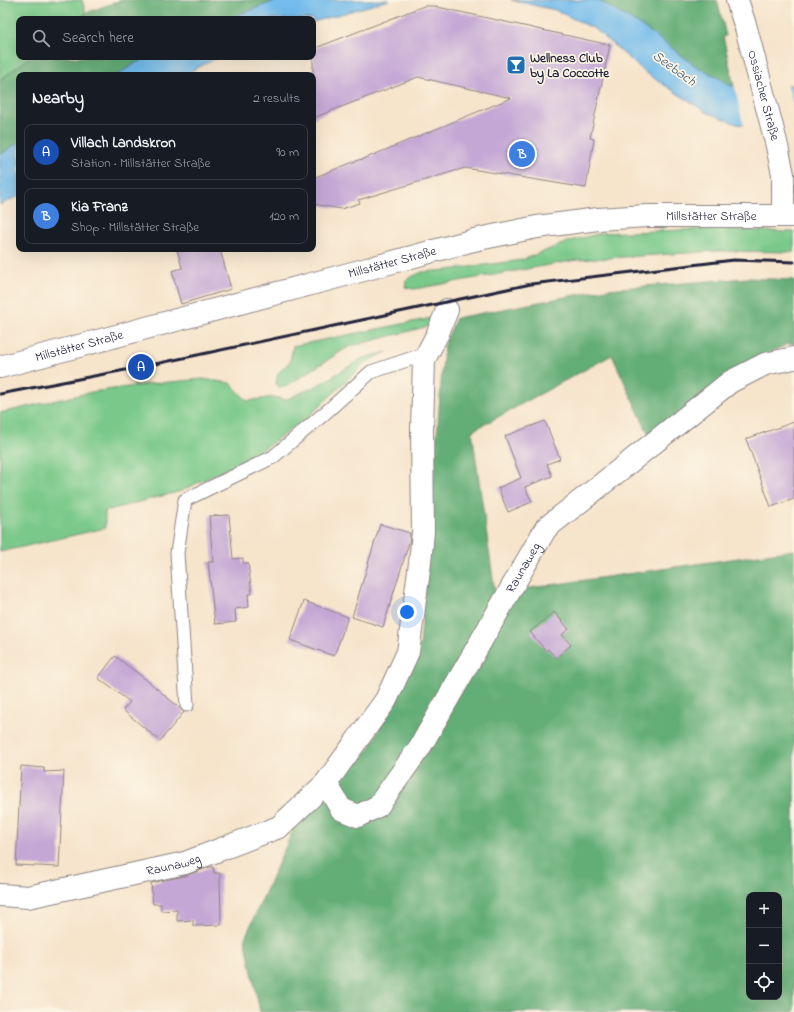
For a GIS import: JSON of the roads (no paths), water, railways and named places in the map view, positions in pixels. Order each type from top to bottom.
[{"type":"street","name":"Ossiacher Straße","points":[[737,0],[746,28],[776,142],[783,174],[788,216]]},
{"type":"street","name":"Millstätter Straße","points":[[0,367],[474,240],[537,227],[598,219],[647,216],[788,216]]},
{"type":"street","name":"Raunaweg","points":[[0,895],[28,897],[185,863],[279,827],[326,784],[386,700],[408,652],[423,532],[422,429],[424,360],[438,333],[447,310]]},
{"type":"street","name":"Raunaweg","points":[[326,784],[341,809],[358,816],[378,806],[420,747],[546,528],[730,382],[765,364],[794,358]]},
{"type":"lane","points":[[187,705],[177,553],[185,500],[273,457],[371,372],[416,357],[424,360]]},
{"type":"water","points":[[278,0],[389,0],[316,21],[316,16],[235,16]]},
{"type":"water","name":"Seebach","points":[[511,0],[598,0],[646,29],[694,65],[731,86],[794,85],[794,130],[737,124],[706,112],[646,73],[595,29],[555,10]]},
{"type":"water","points":[[141,60],[213,60],[189,72],[122,72]]},
{"type":"water","points":[[16,144],[16,197],[0,205],[0,155]]},
{"type":"railway","points":[[0,394],[141,367],[531,284],[734,260],[794,262]]},
{"type":"place","name":"Wellness Club by La Coccotte","points":[[516,65]]},
{"type":"place","name":"Kia Franz","points":[[522,154]]},
{"type":"place","name":"Villach Landskron","points":[[141,367]]}]
